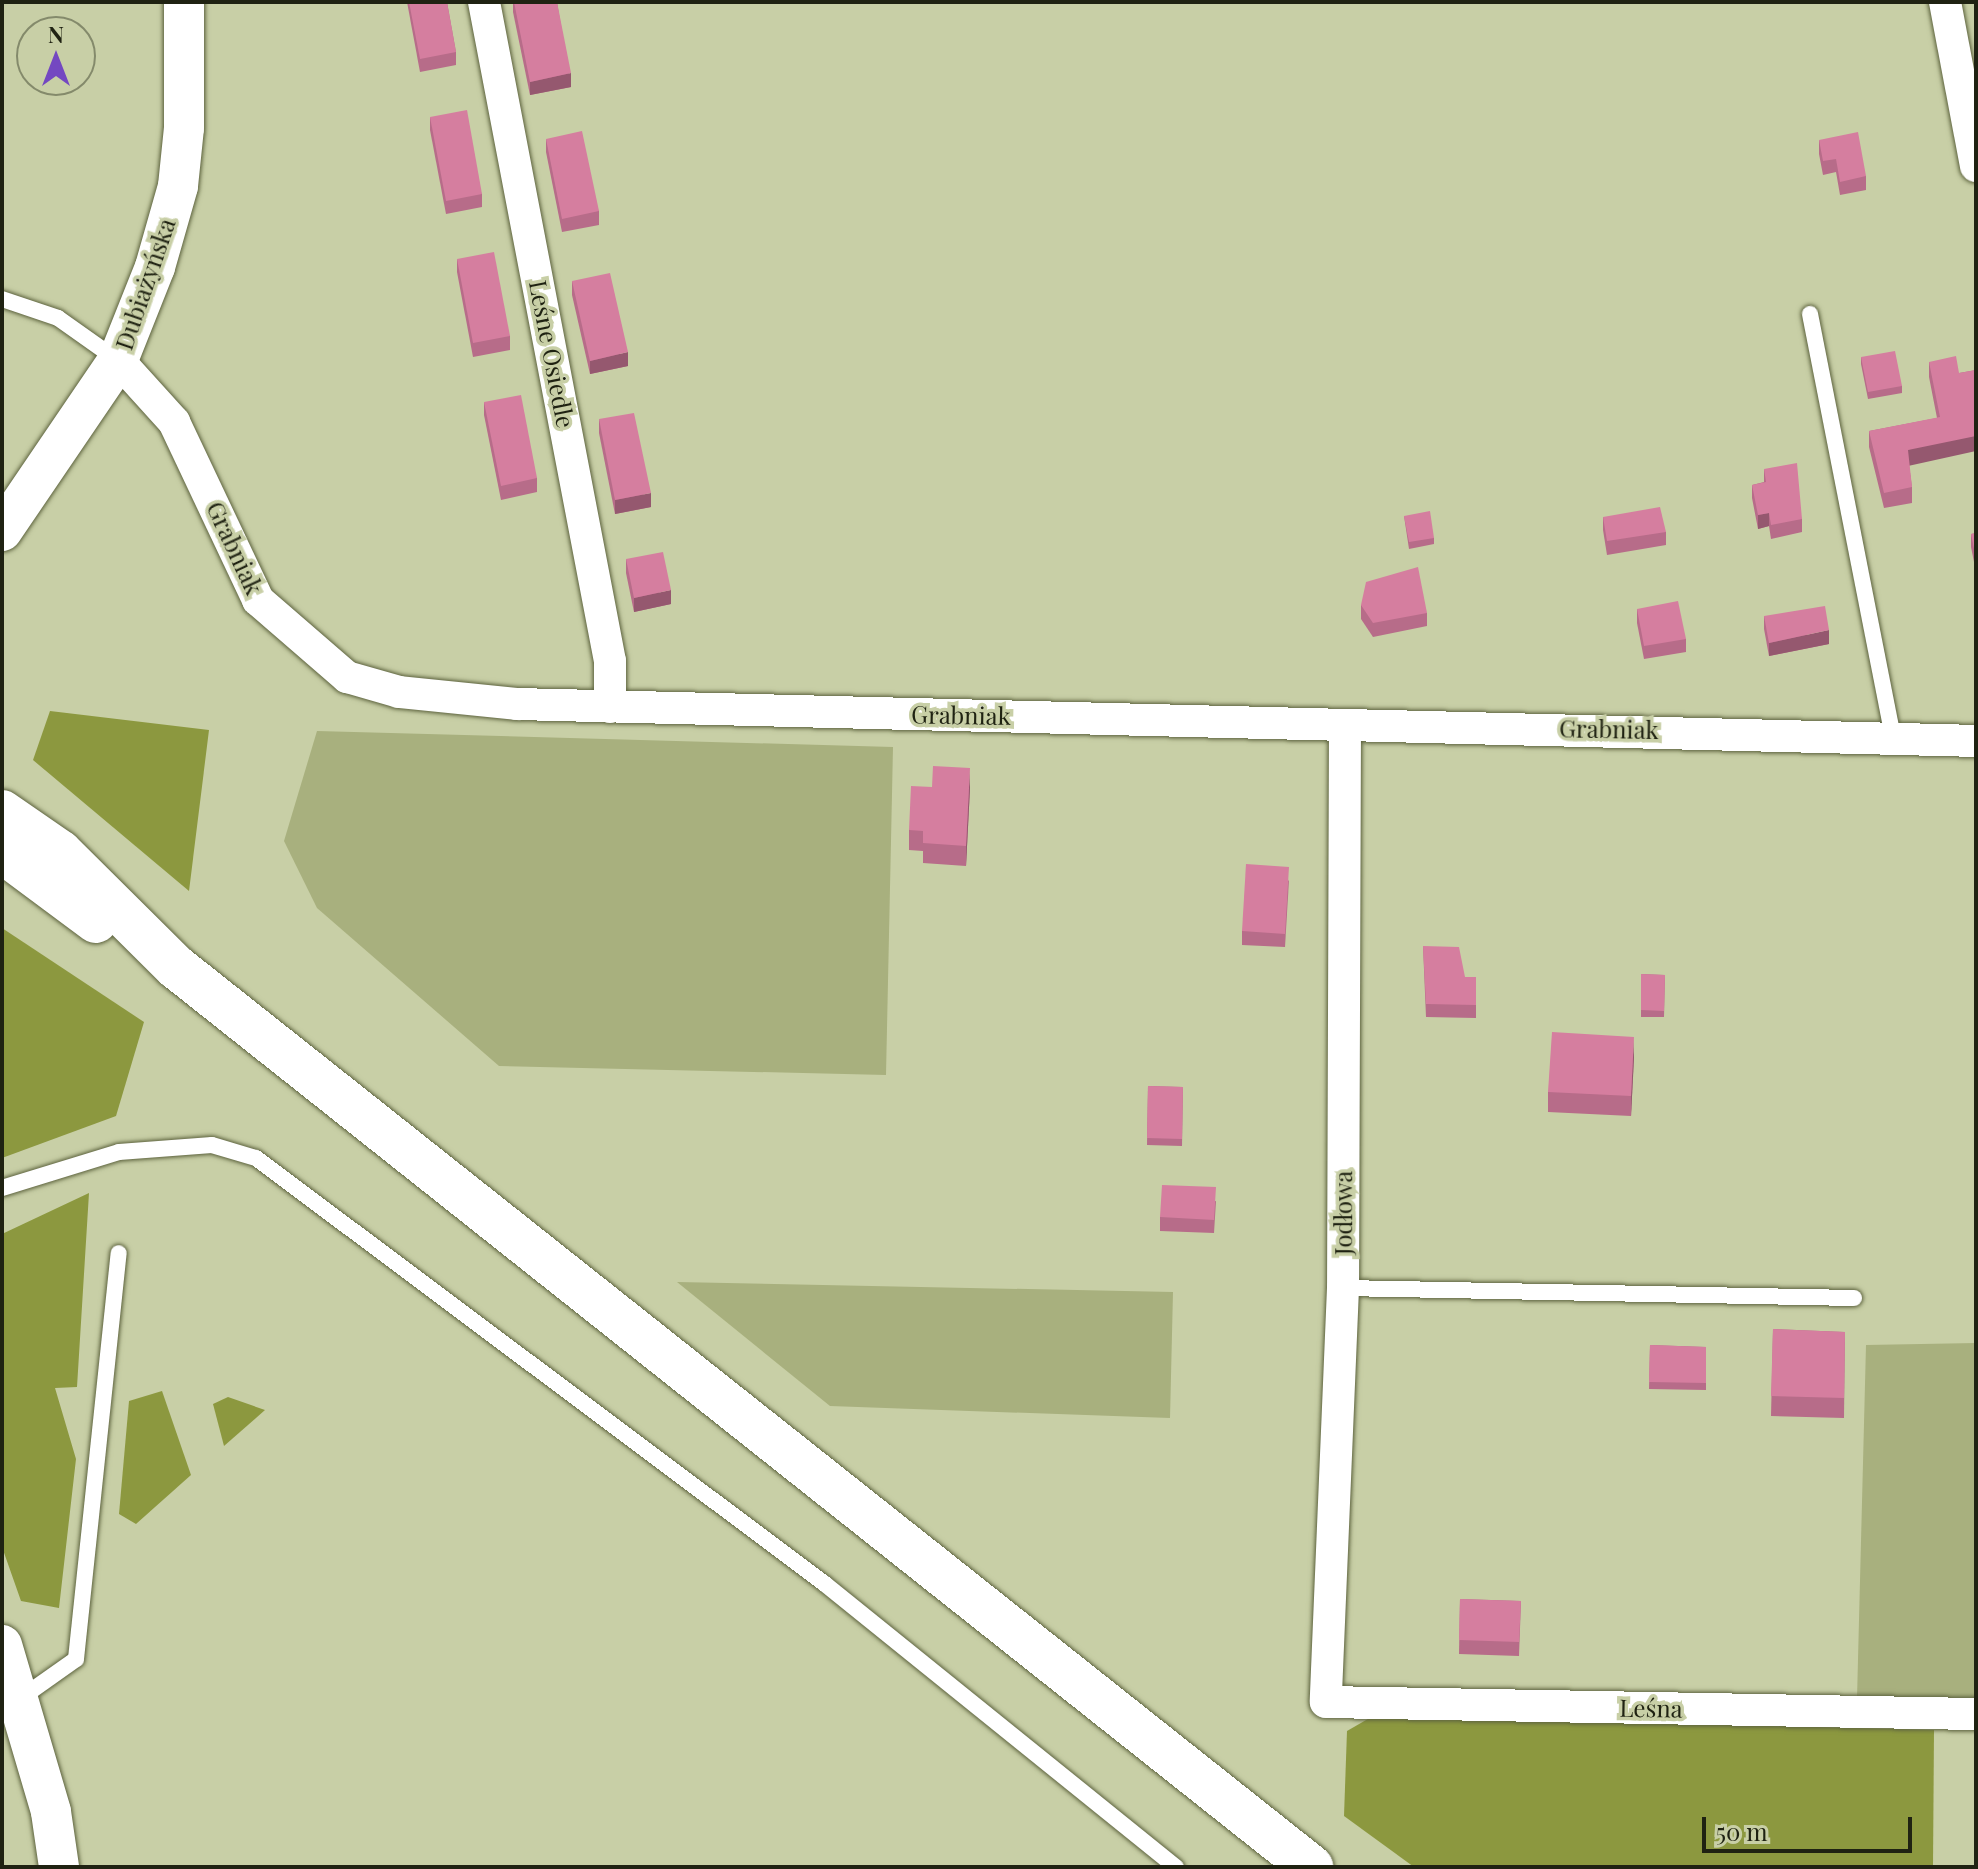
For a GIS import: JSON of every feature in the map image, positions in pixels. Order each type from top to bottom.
[{"type":"main road","points":[[2,812],[60,852],[176,967],[1311,1867]]},
{"type":"main road","points":[[2,851],[109,932],[176,967]]},
{"type":"street","name":"Dubiażyńska","points":[[2,531],[118,360],[178,186],[188,60],[184,2]]},
{"type":"street","name":"Leśne Osiedle","points":[[484,2],[610,661],[610,707]]},
{"type":"street","points":[[1945,2],[1976,166]]},
{"type":"street","name":"Grabniak","points":[[118,360],[174,422],[258,600],[347,677],[453,701],[1976,741]]},
{"type":"street","name":"Jodłowa","points":[[1326,1702],[1343,1288],[1345,725]]},
{"type":"street","points":[[2,1645],[21,1698],[59,1867]]},
{"type":"street","name":"Leśna","points":[[1326,1702],[1976,1714]]},
{"type":"lane","points":[[2,299],[58,318],[118,360]]},
{"type":"lane","points":[[1810,314],[1893,738]]},
{"type":"lane","points":[[2,1188],[119,1152],[212,1145],[256,1158],[825,1584],[1176,1867]]},
{"type":"lane","points":[[21,1698],[76,1659],[119,1253]]},
{"type":"lane","points":[[1343,1288],[1854,1298]]},
{"type":"green space","points":[[50,711],[209,730],[189,891],[33,760]]},
{"type":"green space","points":[[317,731],[893,747],[886,1075],[499,1066],[317,908],[284,841]]},
{"type":"green space","points":[[2,928],[144,1022],[116,1116],[2,1158]]},
{"type":"green space","points":[[89,1193],[77,1387],[55,1388],[76,1459],[59,1608],[21,1601],[2,1547],[2,1234]]},
{"type":"green space","points":[[677,1282],[1173,1292],[1170,1418],[830,1406]]},
{"type":"green space","points":[[1976,1343],[1976,1702],[1857,1699],[1866,1345]]},
{"type":"green space","points":[[162,1391],[191,1475],[136,1524],[119,1514],[129,1401]]},
{"type":"green space","points":[[228,1397],[265,1410],[224,1446],[213,1404]]},
{"type":"green space","points":[[1373,1716],[1934,1730],[1933,1867],[1414,1867],[1344,1816],[1347,1731]]},
{"type":"building","points":[[409,2],[447,2],[456,52],[420,59]]},
{"type":"building","points":[[514,2],[557,2],[571,73],[530,82]]},
{"type":"building","points":[[467,110],[482,194],[446,201],[430,117]]},
{"type":"building","points":[[582,131],[599,211],[562,219],[546,139]]},
{"type":"building","points":[[1858,132],[1866,176],[1840,182],[1836,159],[1823,161],[1819,140]]},
{"type":"building","points":[[494,252],[510,336],[473,343],[457,259]]},
{"type":"building","points":[[610,273],[628,352],[590,361],[572,281]]},
{"type":"building","points":[[1895,351],[1902,386],[1868,392],[1861,357]]},
{"type":"building","points":[[1956,356],[1959,373],[1976,370],[1976,436],[1908,450],[1912,487],[1884,493],[1869,431],[1940,417],[1929,362]]},
{"type":"building","points":[[521,395],[537,478],[501,486],[484,402]]},
{"type":"building","points":[[634,413],[651,493],[615,500],[599,419]]},
{"type":"building","points":[[1797,463],[1802,519],[1771,525],[1769,513],[1758,515],[1752,485],[1766,482],[1764,469]]},
{"type":"building","points":[[1660,507],[1666,532],[1607,541],[1603,517]]},
{"type":"building","points":[[1430,511],[1434,538],[1409,542],[1404,516]]},
{"type":"building","points":[[1976,533],[1976,559],[1971,534]]},
{"type":"building","points":[[663,552],[671,590],[634,598],[626,559]]},
{"type":"building","points":[[1418,567],[1427,613],[1373,623],[1361,605],[1366,582]]},
{"type":"building","points":[[1678,601],[1686,639],[1644,646],[1637,609]]},
{"type":"building","points":[[1825,606],[1829,630],[1769,643],[1764,616]]},
{"type":"building","points":[[933,766],[970,768],[966,846],[923,843],[923,831],[909,830],[911,786],[932,787]]},
{"type":"building","points":[[1246,864],[1289,867],[1285,934],[1242,931]]},
{"type":"building","points":[[1423,946],[1459,947],[1465,977],[1476,977],[1476,1005],[1426,1004]]},
{"type":"building","points":[[1641,974],[1665,975],[1664,1011],[1641,1010]]},
{"type":"building","points":[[1552,1032],[1634,1037],[1631,1096],[1548,1092]]},
{"type":"building","points":[[1148,1086],[1183,1087],[1182,1139],[1147,1138]]},
{"type":"building","points":[[1162,1185],[1216,1187],[1214,1220],[1160,1217]]},
{"type":"building","points":[[1773,1329],[1845,1332],[1844,1398],[1771,1396]]},
{"type":"building","points":[[1650,1345],[1706,1347],[1706,1383],[1649,1382]]},
{"type":"building","points":[[1460,1599],[1521,1601],[1519,1642],[1459,1640]]}]
